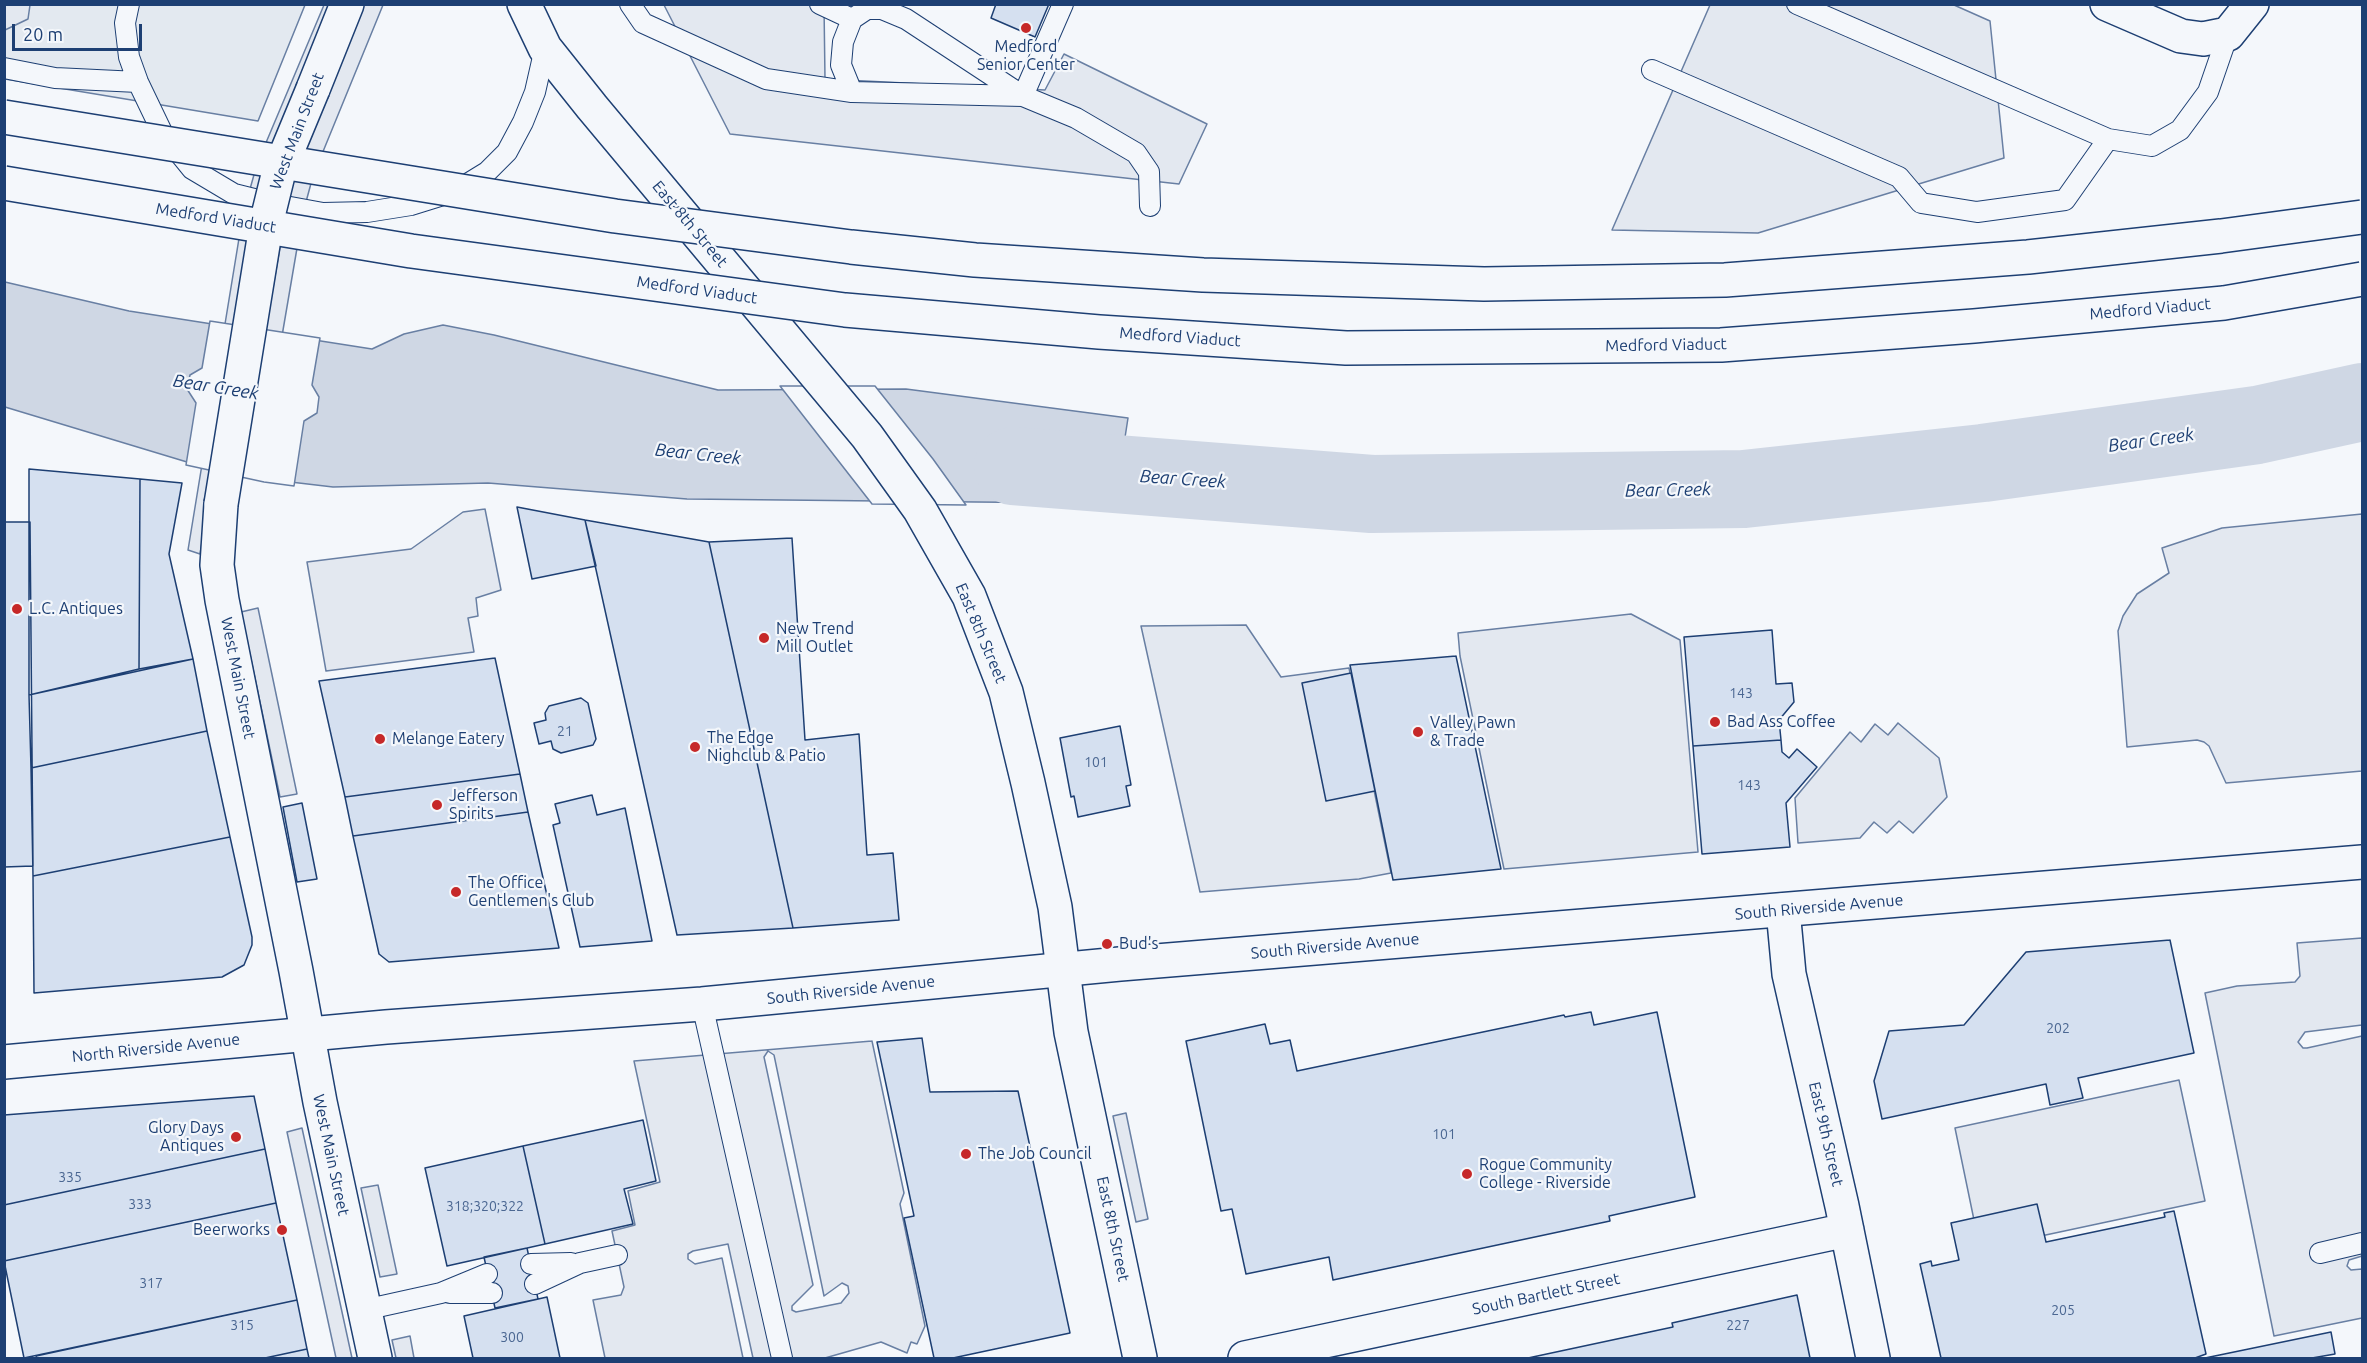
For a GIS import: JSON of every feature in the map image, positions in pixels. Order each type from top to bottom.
[{"type":"main road","name":"West Main Street","points":[[347,4],[279,171],[267,220],[221,504],[217,565],[308,1034],[375,1359]]},
{"type":"main road","name":"East 8th Street","points":[[524,4],[545,48],[867,436],[920,510],[969,596],[1006,692],[1055,907],[1071,1032],[1140,1359]]},
{"type":"main road","points":[[2107,4],[2181,36],[2204,39],[2228,34],[2252,4]]},
{"type":"main road","points":[[4,117],[638,219],[851,247],[964,258],[1203,275],[1484,284],[1725,279],[2028,257],[2221,236],[2362,217]]},
{"type":"main road","name":"Medford Viaduct","points":[[4,183],[411,251],[845,310],[1099,332],[1346,348],[1721,345],[1974,326],[2224,303],[2362,279]]},
{"type":"main road","name":"South Riverside Avenue","points":[[308,1034],[702,1004],[1063,969],[2362,862]]},
{"type":"main road","name":"East 9th Street","points":[[1783,910],[1789,974],[1873,1359]]},
{"type":"main road","name":"North Riverside Avenue","points":[[4,1062],[308,1034]]},
{"type":"main road","name":"South Bartlett Street","points":[[1245,1359],[1846,1230]]},
{"type":"lane","points":[[129,4],[124,23],[129,57],[138,81],[162,132],[192,169],[234,194],[323,213],[367,212],[411,205],[456,191],[487,172],[507,152],[524,122],[535,92],[545,48]]},
{"type":"lane","points":[[630,4],[643,23],[766,80],[852,92],[1023,96]]},
{"type":"lane","points":[[820,4],[852,19]]},
{"type":"lane","points":[[1023,96],[1064,4]]},
{"type":"lane","points":[[1797,4],[2108,139],[2152,146],[2180,130],[2208,92],[2228,34]]},
{"type":"lane","points":[[852,92],[841,65],[843,42],[852,19],[867,9],[882,9],[906,20],[1023,96],[1076,118],[1136,153],[1149,172],[1150,206]]},
{"type":"lane","points":[[4,68],[55,78],[138,81]]},
{"type":"lane","points":[[1652,69],[1899,177],[1921,203],[1977,212],[2065,200],[2108,139]]},
{"type":"lane","points":[[702,1004],[782,1359]]},
{"type":"lane","points":[[2320,1253],[2362,1243]]},
{"type":"lane","points":[[531,1264],[580,1263],[617,1255]]},
{"type":"lane","points":[[535,1284],[580,1263]]},
{"type":"lane","points":[[364,1310],[441,1293],[487,1274]]},
{"type":"lane","points":[[441,1293],[492,1293]]},
{"type":"shaded area","points":[[4,5],[305,5],[258,121],[5,79]]},
{"type":"shaded area","points":[[4,5],[30,5],[28,19],[5,30]]},
{"type":"shaded area","points":[[324,5],[338,5],[258,217],[200,554],[188,550],[243,214],[257,164]]},
{"type":"shaded area","points":[[363,5],[383,5],[313,176],[303,213],[261,459],[244,456],[286,212],[296,171]]},
{"type":"shaded area","points":[[664,5],[824,5],[825,79],[1045,90],[1064,54],[1207,124],[1179,184],[730,134]]},
{"type":"shaded area","points":[[1710,5],[1954,5],[1990,21],[2004,158],[1758,233],[1612,230]]},
{"type":"shaded area","points":[[485,509],[501,590],[476,598],[478,616],[468,618],[474,652],[326,671],[307,562],[411,549],[463,512]]},
{"type":"shaded area","points":[[2362,514],[2362,771],[2226,783],[2209,746],[2204,742],[2197,740],[2127,747],[2118,631],[2123,616],[2137,594],[2169,573],[2162,548],[2222,528]]},
{"type":"shaded area","points":[[258,608],[297,794],[280,797],[241,612]]},
{"type":"shaded area","points":[[1631,614],[1680,640],[1698,852],[1504,869],[1460,656],[1458,633]]},
{"type":"shaded area","points":[[1246,625],[1281,677],[1349,668],[1391,873],[1359,879],[1200,892],[1141,626]]},
{"type":"shaded area","points":[[1898,723],[1939,758],[1947,797],[1913,833],[1899,821],[1887,833],[1874,822],[1860,838],[1798,843],[1795,798],[1850,732],[1861,742],[1875,724],[1888,735]]},
{"type":"shaded area","points":[[2362,938],[2362,1025],[2305,1032],[2298,1042],[2303,1048],[2307,1048],[2362,1036],[2362,1256],[2349,1260],[2347,1266],[2351,1270],[2362,1269],[2362,1318],[2274,1336],[2205,993],[2237,986],[2295,982],[2300,976],[2297,943]]},
{"type":"shaded area","points":[[872,1041],[904,1193],[900,1204],[925,1326],[917,1344],[911,1342],[907,1353],[881,1342],[825,1358],[753,1358],[728,1244],[693,1251],[688,1254],[688,1259],[695,1264],[722,1258],[743,1358],[605,1358],[593,1300],[621,1295],[624,1287],[612,1231],[635,1225],[628,1191],[660,1182],[634,1061]],"holes":[[[768,1051],[774,1055],[824,1296],[842,1283],[848,1286],[849,1293],[841,1303],[796,1312],[792,1310],[792,1306],[813,1285],[764,1057]]]},
{"type":"shaded area","points":[[2179,1080],[2205,1201],[1980,1249],[1955,1128]]},
{"type":"shaded area","points":[[1126,1113],[1148,1219],[1136,1222],[1113,1116]]},
{"type":"shaded area","points":[[302,1128],[352,1358],[336,1358],[287,1132]]},
{"type":"shaded area","points":[[378,1185],[397,1274],[380,1277],[361,1188]]},
{"type":"shaded area","points":[[410,1336],[414,1358],[396,1358],[392,1340]]},
{"type":"water","points":[[5,282],[129,311],[372,349],[404,334],[443,325],[494,335],[718,390],[906,389],[1128,418],[1116,496],[1073,503],[687,499],[488,483],[333,487],[265,479],[187,462],[5,407]]},
{"type":"pier","points":[[210,321],[320,338],[312,385],[319,397],[317,413],[304,421],[294,486],[186,465],[196,403],[187,389],[190,375],[202,368]]},
{"type":"pier","points":[[780,386],[875,386],[966,505],[872,504]]},
{"type":"building","name":"Medford Senior Center","points":[[996,4],[1049,4],[1035,37],[991,18]]},
{"type":"building","points":[[29,469],[140,479],[139,669],[29,695]]},
{"type":"building","points":[[140,479],[182,483],[169,554],[193,659],[139,669]]},
{"type":"building","points":[[517,507],[585,520],[596,566],[532,579]]},
{"type":"building","name":"The Edge Nighclub & Patio","points":[[585,520],[709,542],[793,928],[677,935]]},
{"type":"building","name":"L.C. Antiques","points":[[4,522],[30,522],[33,866],[4,867]]},
{"type":"building","name":"New Trend Mill Outlet","points":[[792,538],[805,740],[859,734],[867,855],[893,853],[899,920],[793,928],[709,542]]},
{"type":"building","points":[[1772,630],[1776,684],[1792,683],[1794,702],[1779,720],[1781,740],[1693,746],[1684,637]]},
{"type":"building","name":"Valley Pawn & Trade","points":[[1456,656],[1501,869],[1393,880],[1350,665]]},
{"type":"building","points":[[495,658],[520,774],[345,797],[319,681]]},
{"type":"building","points":[[193,659],[207,731],[31,768],[29,695]]},
{"type":"building","points":[[1351,673],[1375,791],[1326,801],[1302,683]]},
{"type":"building","points":[[581,698],[588,703],[596,739],[593,745],[561,753],[553,749],[551,741],[539,744],[534,723],[546,720],[545,713],[549,706]]},
{"type":"building","points":[[1120,726],[1131,785],[1126,786],[1130,806],[1078,817],[1074,796],[1071,797],[1060,738]]},
{"type":"building","points":[[207,731],[230,837],[33,876],[31,768]]},
{"type":"building","points":[[1781,740],[1782,752],[1789,758],[1797,749],[1817,767],[1786,803],[1790,847],[1702,854],[1693,746]]},
{"type":"building","name":"Jefferson Spirits","points":[[520,774],[528,812],[353,836],[345,797]]},
{"type":"building","points":[[592,795],[597,815],[625,808],[652,941],[580,947],[553,825],[560,823],[555,804]]},
{"type":"building","points":[[302,803],[317,879],[297,882],[283,807]]},
{"type":"building","name":"The Office Gentlemen's Club","points":[[528,812],[559,948],[389,962],[379,954],[353,836]]},
{"type":"building","points":[[230,837],[252,937],[252,945],[244,965],[222,977],[34,993],[33,876]]},
{"type":"building","points":[[2170,940],[2194,1053],[2078,1078],[2083,1098],[2050,1105],[2046,1084],[1882,1119],[1874,1081],[1889,1031],[1964,1025],[2026,952]]},
{"type":"building","points":[[1591,1012],[1594,1025],[1657,1012],[1695,1197],[1609,1216],[1610,1221],[1333,1280],[1329,1257],[1246,1274],[1232,1209],[1221,1211],[1186,1041],[1265,1024],[1270,1044],[1290,1040],[1297,1071],[1564,1015],[1565,1017]]},
{"type":"building","name":"The Job Council","points":[[922,1038],[930,1092],[1018,1091],[1070,1333],[953,1358],[934,1358],[904,1218],[914,1216],[877,1042]]},
{"type":"building","points":[[254,1096],[265,1149],[4,1205],[4,1115]]},
{"type":"building","points":[[643,1120],[656,1181],[624,1189],[633,1224],[545,1244],[523,1146]]},
{"type":"building","points":[[523,1146],[545,1244],[447,1266],[425,1168]]},
{"type":"building","points":[[265,1149],[276,1203],[4,1261],[4,1205]]},
{"type":"building","points":[[276,1203],[297,1300],[24,1358],[4,1261]]},
{"type":"building","points":[[2037,1204],[2046,1242],[2165,1217],[2164,1213],[2174,1211],[2206,1354],[2195,1358],[1941,1358],[1920,1264],[1931,1261],[1932,1266],[1959,1260],[1951,1223]]},
{"type":"building","points":[[527,1248],[538,1299],[495,1308],[484,1257]]},
{"type":"building","points":[[1797,1295],[1810,1358],[1528,1358],[1673,1327],[1672,1323]]},
{"type":"building","points":[[547,1297],[560,1358],[473,1358],[464,1316]]},
{"type":"building","points":[[297,1300],[307,1349],[265,1358],[37,1358],[36,1356]]},
{"type":"building","points":[[2331,1332],[2335,1354],[2312,1358],[2205,1358]]},
{"type":"building","points":[[307,1349],[309,1358],[265,1358]]},
{"type":"waterway","name":"Bear Creek","points":[[1013,466],[1372,494],[1744,489],[1983,463],[2257,425],[2362,402]]},
{"type":"place","name":"Medford Senior Center","points":[[1026,28]]},
{"type":"place","name":"L.C. Antiques","points":[[17,609]]},
{"type":"place","name":"New Trend Mill Outlet","points":[[764,638]]},
{"type":"place","name":"Bad Ass Coffee","points":[[1715,722]]},
{"type":"place","name":"Valley Pawn & Trade","points":[[1418,732]]},
{"type":"place","name":"Melange Eatery","points":[[380,739]]},
{"type":"place","name":"The Edge Nighclub & Patio","points":[[695,747]]},
{"type":"place","name":"Jefferson Spirits","points":[[437,805]]},
{"type":"place","name":"The Office Gentlemen's Club","points":[[456,892]]},
{"type":"place","name":"Bud's","points":[[1107,944]]},
{"type":"place","name":"Glory Days Antiques","points":[[236,1137]]},
{"type":"place","name":"The Job Council","points":[[966,1154]]},
{"type":"place","name":"Rogue Community College - Riverside","points":[[1467,1174]]},
{"type":"place","name":"Beerworks","points":[[282,1230]]}]
